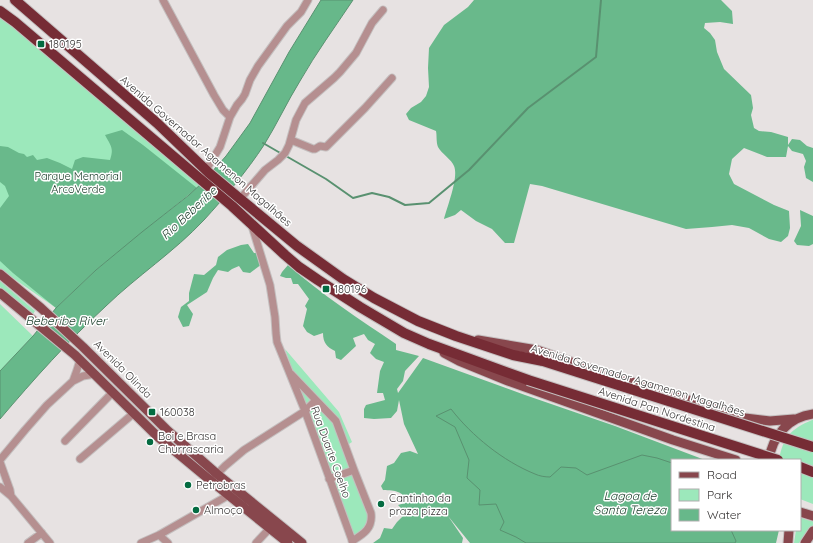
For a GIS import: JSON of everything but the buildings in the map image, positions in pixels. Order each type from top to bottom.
[{"type":"highway","name":"Avenida Governador Agamenon Magalhães","points":[[14,0],[157,123],[239,198],[297,246],[343,279],[374,298],[418,321],[456,336],[513,355],[543,361],[813,447]]},
{"type":"highway","points":[[0,11],[15,22],[232,206],[252,226],[299,267],[334,291],[404,333],[429,344]]},
{"type":"highway","name":"Avenida Pan Nordestina","points":[[429,344],[528,380],[775,459]]},
{"type":"highway","points":[[801,468],[813,472]]},
{"type":"main road","name":"Avenida Olinda","points":[[0,274],[41,308],[83,347],[168,431],[217,474],[302,543]]},
{"type":"main road","name":"Avenida Olinda","points":[[0,293],[77,357],[158,437],[210,481],[288,543]]},
{"type":"main road","name":"Avenida Governador Agamenon Magalhães","points":[[456,336],[536,350],[602,373],[745,418],[770,421],[794,419]]},
{"type":"main road","points":[[429,344],[459,361],[508,381],[673,440],[733,459]]},
{"type":"main road","points":[[769,459],[773,443],[779,434],[794,419],[810,412]]},
{"type":"main road","points":[[801,512],[813,516]]},
{"type":"main road","points":[[788,543],[789,531]]},
{"type":"main road","points":[[804,543],[813,531]]},
{"type":"street","points":[[163,0],[214,95],[223,110],[230,117]]},
{"type":"street","points":[[208,171],[220,147],[230,117],[242,99],[258,66],[286,26],[301,12],[308,0]]},
{"type":"street","points":[[239,198],[265,170],[282,156],[289,145],[296,120],[305,103],[340,72],[356,53],[372,23],[383,10]]},
{"type":"street","points":[[291,140],[313,149],[320,146],[326,147],[365,108],[392,78]]},
{"type":"street","name":"Rua Duarte Coelho","points":[[252,226],[270,285],[275,317],[276,338],[288,371],[305,411],[352,542],[363,535],[371,523],[371,513],[336,421],[288,371]]},
{"type":"street","points":[[73,381],[77,370],[77,357]]},
{"type":"street","points":[[11,496],[0,461],[43,410],[73,381],[83,376],[95,374]]},
{"type":"street","points":[[65,441],[113,392]]},
{"type":"street","points":[[210,481],[244,450],[305,411],[316,400]]},
{"type":"street","points":[[80,459],[134,413]]},
{"type":"street","points":[[329,479],[354,470]]},
{"type":"street","points":[[0,487],[11,496],[50,543]]},
{"type":"street","points":[[141,543],[159,535],[229,495]]},
{"type":"street","points":[[256,543],[270,528]]},
{"type":"street","points":[[28,543],[42,533]]},
{"type":"street","points":[[159,535],[168,543]]},
{"type":"green space","points":[[474,0],[721,0],[732,11],[733,24],[720,22],[705,23],[704,28],[715,40],[717,52],[724,69],[751,95],[753,108],[751,115],[754,128],[759,131],[771,132],[788,137],[788,145],[792,139],[800,140],[807,146],[813,148],[813,182],[806,178],[804,167],[806,161],[803,154],[792,151],[788,146],[786,157],[767,157],[744,148],[732,159],[729,174],[734,184],[774,205],[789,211],[790,228],[788,236],[781,242],[769,239],[749,228],[732,225],[686,229],[542,186],[530,184],[514,243],[505,243],[492,229],[476,221],[461,210],[455,215],[444,219],[454,184],[454,166],[438,147],[436,131],[409,120],[406,114],[426,96],[429,87],[429,48],[444,25],[468,7]]},
{"type":"green space","name":"Parque Memorial ArcoVerde","points":[[0,14],[202,183],[96,270],[56,308],[0,269]]},
{"type":"green space","name":"Parque Memorial ArcoVerde","points":[[122,130],[197,188],[96,270],[56,308],[0,261],[0,208],[9,196],[5,186],[0,182],[0,146],[8,147],[24,154],[27,157],[33,155],[37,160],[47,158],[72,169],[75,160],[83,157],[110,160],[112,153],[111,147],[105,135]]},
{"type":"green space","points":[[800,210],[813,216],[813,244],[809,246],[797,245],[794,241],[801,226]]},
{"type":"green space","points":[[248,244],[254,253],[259,253],[262,264],[250,273],[243,272],[239,266],[228,272],[218,270],[207,292],[187,305],[193,314],[189,326],[183,327],[178,317],[181,307],[189,301],[189,293],[194,274],[204,275],[216,265],[218,257],[227,250]]},
{"type":"green space","points":[[288,265],[354,316],[396,344],[396,350],[419,356],[405,371],[403,381],[397,389],[398,393],[423,358],[615,426],[702,459],[671,459],[671,531],[779,531],[776,543],[470,543],[448,516],[463,538],[462,543],[373,543],[380,538],[384,528],[392,529],[406,513],[398,505],[409,502],[401,493],[383,490],[381,486],[385,480],[387,466],[394,463],[401,453],[410,451],[418,454],[404,424],[399,400],[397,411],[391,418],[364,418],[364,409],[366,405],[385,400],[383,393],[377,393],[380,371],[384,362],[376,359],[370,353],[375,344],[368,340],[364,334],[353,338],[356,346],[341,360],[336,358],[335,351],[326,344],[323,333],[314,336],[307,332],[303,326],[307,309],[305,306],[309,299],[298,284],[293,284],[291,278],[280,276]]},
{"type":"green space","points":[[0,281],[35,311],[33,314],[0,287]]},
{"type":"green space","points":[[0,304],[33,336],[0,371]]},
{"type":"green space","points":[[285,349],[339,412],[352,442],[346,446],[356,482],[374,527],[353,536],[304,405]]},
{"type":"green space","points":[[813,420],[813,504],[801,499],[801,459],[779,459],[783,445],[789,435],[799,427]]},
{"type":"green space","points":[[801,517],[813,521],[813,526],[808,530],[799,543],[794,543],[796,531],[801,531]]},
{"type":"water","name":"Beberibe River","points":[[321,0],[353,0],[306,71],[264,145],[243,174],[220,202],[192,232],[118,295],[78,333],[38,375],[0,419],[0,371],[33,336],[56,308],[96,270],[189,195],[226,156],[250,123],[289,52]]},
{"type":"water","name":"Lagoa de Santa Tereza","points":[[451,409],[468,429],[489,447],[523,469],[540,476],[550,477],[561,467],[576,468],[587,475],[642,455],[671,463],[671,531],[731,531],[736,541],[735,543],[526,543],[500,530],[504,522],[496,504],[479,505],[480,490],[467,478],[469,460],[455,427],[436,416]]},
{"type":"waterway","points":[[286,156],[326,179],[353,198],[372,193],[389,197],[405,205],[429,203],[469,170],[528,108],[596,57],[601,0]]},
{"type":"waterway","points":[[263,143],[282,154]]},
{"type":"place","name":"180195","points":[[41,44]]},
{"type":"place","name":"180196","points":[[326,289]]},
{"type":"place","name":"160038","points":[[152,412]]},
{"type":"place","name":"Boi e Brasa Churrascaria","points":[[150,442]]},
{"type":"place","name":"Petrobras","points":[[188,485]]},
{"type":"place","name":"Cantinho da praza pizza","points":[[381,504]]},
{"type":"place","name":"Almoço","points":[[196,510]]},
{"type":"water label","name":"Rio Beberibe","points":[[189,213]]}]
